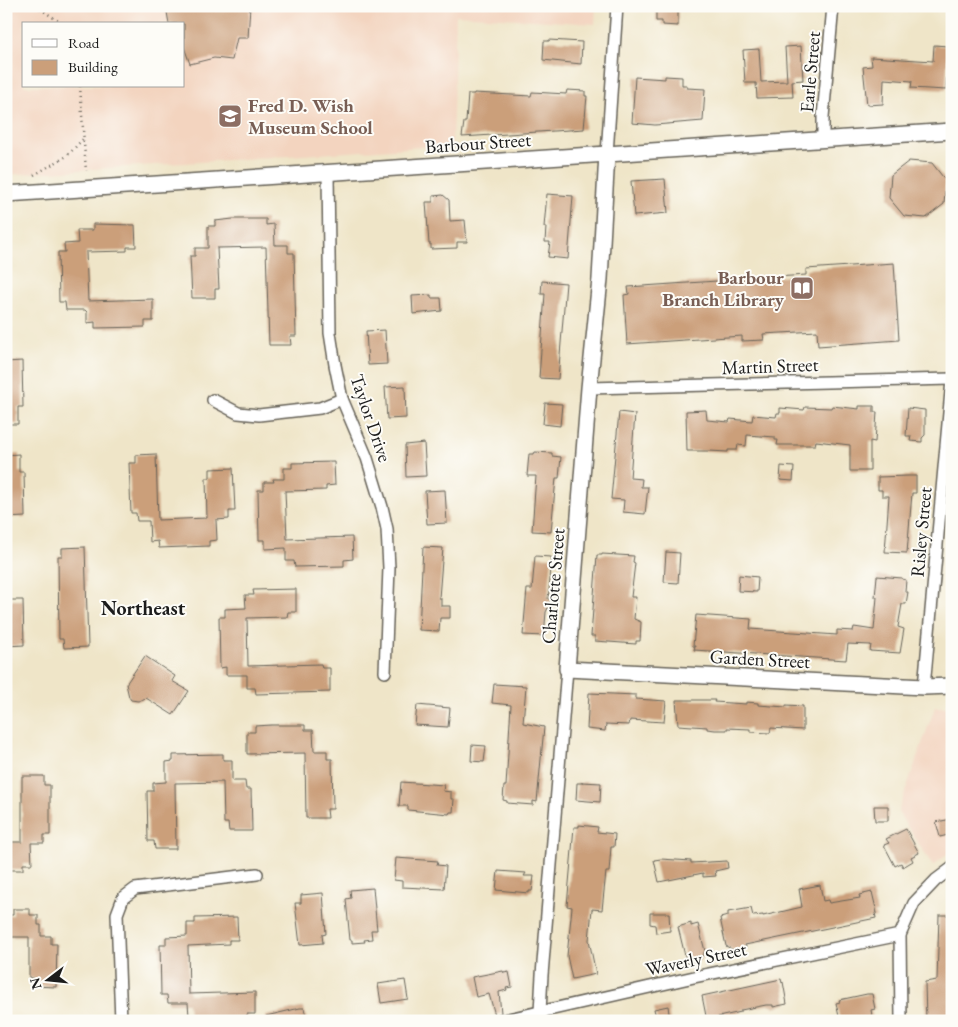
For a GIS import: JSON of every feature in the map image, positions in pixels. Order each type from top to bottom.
[{"type":"street","points":[[607,154],[617,6]]},
{"type":"street","name":"Earle Street","points":[[823,140],[823,117],[833,6]]},
{"type":"street","name":"Barbour Street","points":[[6,194],[952,131]]},
{"type":"street","name":"Charlotte Street","points":[[541,1017],[589,388],[600,279],[607,154]]},
{"type":"street","name":"Taylor Drive","points":[[328,173],[330,333],[334,365],[342,400],[367,458],[382,507],[386,530],[389,568],[385,672]]},
{"type":"street","name":"Martin Street","points":[[589,388],[952,380]]},
{"type":"street","name":"Risley Street","points":[[924,687],[952,380]]},
{"type":"street","points":[[213,400],[238,413],[259,415],[320,408],[342,400]]},
{"type":"street","name":"Garden Street","points":[[567,669],[924,687],[952,686]]},
{"type":"street","points":[[900,1021],[900,935],[914,903],[936,880],[952,868]]},
{"type":"street","points":[[121,1021],[117,914],[123,898],[135,889],[257,874]]},
{"type":"street","name":"Waverly Street","points":[[500,1021],[541,1017],[694,977],[900,935]]},
{"type":"path","points":[[36,6],[60,22]]},
{"type":"path","points":[[80,88],[86,171]]},
{"type":"path","points":[[34,175],[67,156],[84,138]]},
{"type":"shaded area","name":"Fred D. Wish Museum School","points":[[6,6],[596,6],[595,24],[456,15],[452,145],[6,175]]},
{"type":"shaded area","points":[[935,707],[952,707],[952,850],[933,866],[898,812]]},
{"type":"building","points":[[166,6],[250,6],[248,38],[237,38],[232,60],[214,58],[190,64],[185,50],[185,22],[169,22]]},
{"type":"building","points":[[656,6],[678,6],[678,26],[662,25],[662,21],[656,21]]},
{"type":"building","points":[[544,41],[582,42],[581,64],[543,60]]},
{"type":"building","points":[[934,45],[948,46],[946,90],[911,88],[912,81],[884,79],[883,104],[867,105],[863,67],[872,66],[871,57],[933,61]]},
{"type":"building","points":[[801,46],[803,80],[792,81],[793,97],[757,98],[756,83],[745,83],[743,50],[759,49],[761,82],[787,81],[785,47]]},
{"type":"building","points":[[665,76],[682,77],[682,85],[687,85],[687,88],[705,89],[703,121],[655,125],[632,123],[635,77],[665,79]]},
{"type":"building","points":[[567,90],[585,91],[585,96],[587,96],[584,129],[462,137],[464,122],[466,122],[468,94],[531,96],[532,92],[566,94]]},
{"type":"building","points":[[909,161],[932,163],[946,181],[944,204],[926,218],[904,216],[889,198],[891,175]]},
{"type":"building","points":[[665,179],[668,213],[634,216],[631,181]]},
{"type":"building","points":[[547,194],[573,196],[568,259],[548,257],[550,242],[545,242],[546,227],[544,227]]},
{"type":"building","points":[[443,195],[449,200],[450,221],[465,220],[467,242],[457,242],[457,248],[431,249],[426,202],[433,202],[433,196]]},
{"type":"building","points":[[266,219],[266,225],[274,224],[275,245],[288,245],[288,253],[294,253],[296,336],[290,336],[291,345],[269,345],[266,247],[217,248],[219,289],[215,289],[215,298],[192,298],[190,256],[195,256],[195,248],[208,248],[208,226],[215,226],[215,221]]},
{"type":"building","points":[[93,224],[135,225],[136,247],[127,247],[127,251],[86,252],[88,301],[153,299],[153,321],[145,321],[145,327],[95,328],[95,322],[87,323],[87,312],[85,310],[66,310],[65,302],[59,302],[58,252],[65,252],[64,244],[78,243],[77,230],[93,230]]},
{"type":"building","points":[[894,263],[899,340],[818,346],[817,331],[763,334],[764,340],[742,341],[742,336],[627,344],[624,295],[629,294],[628,287],[806,275],[806,269]]},
{"type":"building","points":[[542,281],[566,283],[558,379],[539,378],[545,294],[541,294]]},
{"type":"building","points":[[431,295],[431,298],[441,298],[442,311],[413,314],[412,296]]},
{"type":"building","points":[[385,330],[387,364],[368,365],[366,331]]},
{"type":"building","points":[[22,361],[23,407],[18,407],[18,424],[6,424],[6,362]]},
{"type":"building","points":[[405,386],[406,418],[387,419],[385,387]]},
{"type":"building","points":[[545,403],[562,404],[560,426],[543,424]]},
{"type":"building","points":[[832,406],[859,409],[859,406],[874,406],[874,412],[877,412],[875,442],[870,441],[870,471],[850,471],[850,445],[816,441],[815,445],[777,445],[778,440],[775,440],[775,437],[747,435],[746,446],[738,445],[737,450],[728,450],[728,452],[687,451],[686,411],[706,410],[707,420],[729,422],[730,419],[752,421],[753,415],[776,417],[777,413],[780,413],[780,408],[804,410],[805,407],[831,408]]},
{"type":"building","points":[[908,408],[925,410],[925,435],[922,438],[922,442],[910,441],[911,436],[906,436]]},
{"type":"building","points":[[619,412],[635,414],[630,478],[642,479],[641,487],[648,487],[645,514],[623,512],[624,500],[611,499]]},
{"type":"building","points":[[424,443],[426,476],[406,477],[405,445]]},
{"type":"building","points":[[535,452],[552,453],[552,456],[561,457],[559,478],[556,478],[551,532],[532,531],[536,476],[527,476],[529,454],[534,454]]},
{"type":"building","points":[[19,454],[19,472],[24,472],[25,517],[6,518],[6,455]]},
{"type":"building","points":[[156,454],[158,520],[207,518],[206,478],[210,478],[210,469],[233,468],[235,511],[229,511],[229,519],[216,520],[217,540],[209,541],[209,546],[159,548],[158,541],[150,542],[149,521],[137,521],[136,513],[131,513],[129,463],[136,463],[136,455]]},
{"type":"building","points":[[334,462],[335,485],[326,486],[326,490],[285,491],[287,539],[352,537],[353,559],[344,560],[344,566],[295,567],[294,561],[286,561],[286,548],[265,549],[265,540],[259,540],[258,490],[264,490],[264,482],[274,482],[273,479],[284,479],[284,468],[292,468],[292,463]]},
{"type":"building","points":[[781,466],[794,467],[793,481],[780,480]]},
{"type":"building","points":[[916,476],[916,493],[912,493],[907,553],[885,552],[889,496],[882,496],[882,490],[878,490],[878,477]]},
{"type":"building","points":[[445,490],[447,523],[427,524],[425,491]]},
{"type":"building","points":[[85,547],[88,647],[64,648],[63,639],[59,639],[58,556],[62,556],[62,548]]},
{"type":"building","points":[[423,547],[443,548],[439,598],[441,598],[441,606],[450,606],[450,618],[440,618],[439,631],[419,630]]},
{"type":"building","points":[[666,552],[680,553],[678,583],[664,582]]},
{"type":"building","points":[[597,555],[634,556],[633,562],[635,563],[631,597],[636,597],[634,619],[641,622],[640,641],[636,641],[636,644],[595,641],[595,636],[591,636]]},
{"type":"building","points":[[535,556],[551,557],[552,559],[548,599],[552,599],[546,612],[544,636],[523,635],[527,589],[532,589]]},
{"type":"building","points":[[739,575],[758,577],[757,592],[738,591]]},
{"type":"building","points":[[877,576],[906,580],[905,592],[908,592],[906,604],[902,604],[898,627],[904,629],[900,653],[870,651],[871,645],[848,644],[846,660],[694,650],[696,615],[751,619],[750,629],[837,635],[837,630],[853,631],[854,627],[874,630]]},
{"type":"building","points":[[296,589],[296,612],[288,612],[287,617],[247,618],[248,666],[321,664],[322,668],[330,668],[330,692],[256,694],[255,688],[247,688],[247,675],[226,675],[226,667],[220,668],[219,617],[225,617],[225,609],[246,608],[245,595],[254,595],[253,590]]},
{"type":"building","points":[[6,600],[23,600],[24,645],[6,646]]},
{"type":"building","points":[[145,656],[175,676],[172,681],[189,691],[173,715],[146,698],[138,701],[131,700],[129,697],[126,684]]},
{"type":"building","points":[[494,684],[526,686],[523,723],[544,727],[537,802],[533,801],[533,805],[507,803],[507,801],[503,800],[504,786],[506,786],[511,705],[492,703]]},
{"type":"building","points":[[589,693],[636,695],[636,699],[666,701],[664,722],[630,720],[629,725],[606,724],[605,731],[587,729]]},
{"type":"building","points":[[676,700],[715,700],[714,702],[746,704],[746,702],[786,707],[786,705],[803,706],[803,730],[771,728],[770,733],[750,732],[750,729],[727,728],[727,730],[715,730],[707,729],[707,727],[678,725]]},
{"type":"building","points":[[417,705],[450,708],[448,727],[415,725]]},
{"type":"building","points":[[305,725],[305,730],[313,730],[314,751],[327,751],[327,759],[332,759],[333,809],[327,809],[328,818],[306,818],[305,753],[247,754],[247,732],[255,732],[255,726]]},
{"type":"building","points":[[472,745],[486,746],[484,762],[471,761]]},
{"type":"building","points":[[223,754],[223,760],[232,760],[232,781],[245,781],[246,789],[251,789],[252,831],[229,831],[228,823],[224,823],[223,782],[175,783],[176,849],[155,849],[154,841],[148,841],[147,791],[153,791],[153,783],[166,782],[166,762],[173,761],[173,755]]},
{"type":"building","points":[[22,776],[44,776],[44,785],[50,785],[50,835],[44,835],[44,843],[31,843],[32,864],[23,864],[23,870],[6,870],[6,842],[22,842]]},
{"type":"building","points":[[401,782],[444,785],[443,791],[451,792],[451,799],[454,799],[453,812],[449,814],[408,810],[408,806],[399,806]]},
{"type":"building","points":[[577,783],[601,783],[600,802],[576,800]]},
{"type":"building","points":[[874,806],[888,806],[888,821],[875,821]]},
{"type":"building","points":[[952,819],[952,834],[940,837],[936,822]]},
{"type":"building","points":[[579,825],[598,827],[597,832],[615,834],[614,847],[611,847],[609,872],[606,872],[602,910],[592,909],[589,940],[596,974],[572,979],[567,956],[572,907],[567,906],[574,827],[579,827]]},
{"type":"building","points":[[906,829],[919,853],[911,857],[913,861],[903,867],[901,863],[895,866],[884,845],[889,843],[886,839]]},
{"type":"building","points":[[396,858],[438,861],[437,865],[446,866],[444,889],[402,887],[402,881],[394,880]]},
{"type":"building","points":[[654,860],[691,861],[691,863],[727,861],[728,868],[715,871],[716,876],[703,877],[703,873],[659,882]]},
{"type":"building","points":[[498,871],[526,873],[524,876],[534,876],[532,891],[529,891],[529,893],[496,890]]},
{"type":"building","points":[[820,885],[823,901],[828,900],[829,903],[860,898],[859,895],[872,892],[877,913],[875,913],[876,918],[745,945],[746,947],[733,950],[726,946],[720,918],[728,916],[728,912],[751,908],[753,916],[763,916],[802,907],[799,889]]},
{"type":"building","points":[[373,888],[377,930],[371,930],[372,939],[364,940],[365,942],[352,943],[352,940],[350,940],[346,899],[351,898],[350,890]]},
{"type":"building","points":[[323,893],[326,934],[322,935],[323,943],[300,945],[295,903],[301,903],[301,895]]},
{"type":"building","points":[[13,909],[30,909],[30,915],[38,915],[38,925],[41,925],[41,936],[51,936],[51,944],[57,944],[56,987],[33,986],[33,978],[29,978],[29,937],[6,937],[6,915],[13,915]]},
{"type":"building","points":[[650,913],[669,913],[670,931],[656,933],[655,925],[650,924]]},
{"type":"building","points":[[939,915],[952,915],[952,1021],[926,1020],[925,982],[937,980]]},
{"type":"building","points":[[237,917],[238,940],[229,940],[229,944],[188,946],[189,994],[255,992],[255,1014],[247,1014],[247,1020],[197,1021],[197,1016],[189,1016],[188,1003],[168,1003],[167,995],[161,995],[160,945],[166,945],[166,937],[187,936],[187,923],[195,923],[195,918]]},
{"type":"building","points":[[691,923],[691,926],[698,924],[705,951],[700,960],[687,964],[678,927]]},
{"type":"building","points":[[503,971],[504,973],[509,972],[512,987],[499,992],[501,1013],[495,1015],[489,994],[476,997],[472,977]]},
{"type":"building","points":[[781,979],[787,1004],[773,1007],[773,1005],[766,1005],[741,1010],[741,1012],[707,1021],[702,996]]},
{"type":"building","points":[[405,980],[408,999],[381,1003],[378,984]]},
{"type":"building","points":[[872,994],[875,1009],[871,1010],[873,1021],[840,1021],[836,1003],[840,1002],[839,1000]]},
{"type":"building","points":[[668,1006],[670,1021],[657,1021],[654,1009]]},
{"type":"building","points":[[304,1008],[307,1021],[266,1021],[266,1016]]},
{"type":"place","name":"Fred D. Wish Museum School","points":[[230,116]]},
{"type":"place","name":"Barbour Branch Library","points":[[802,288]]},
{"type":"district","name":"Northeast","points":[[143,608]]}]
